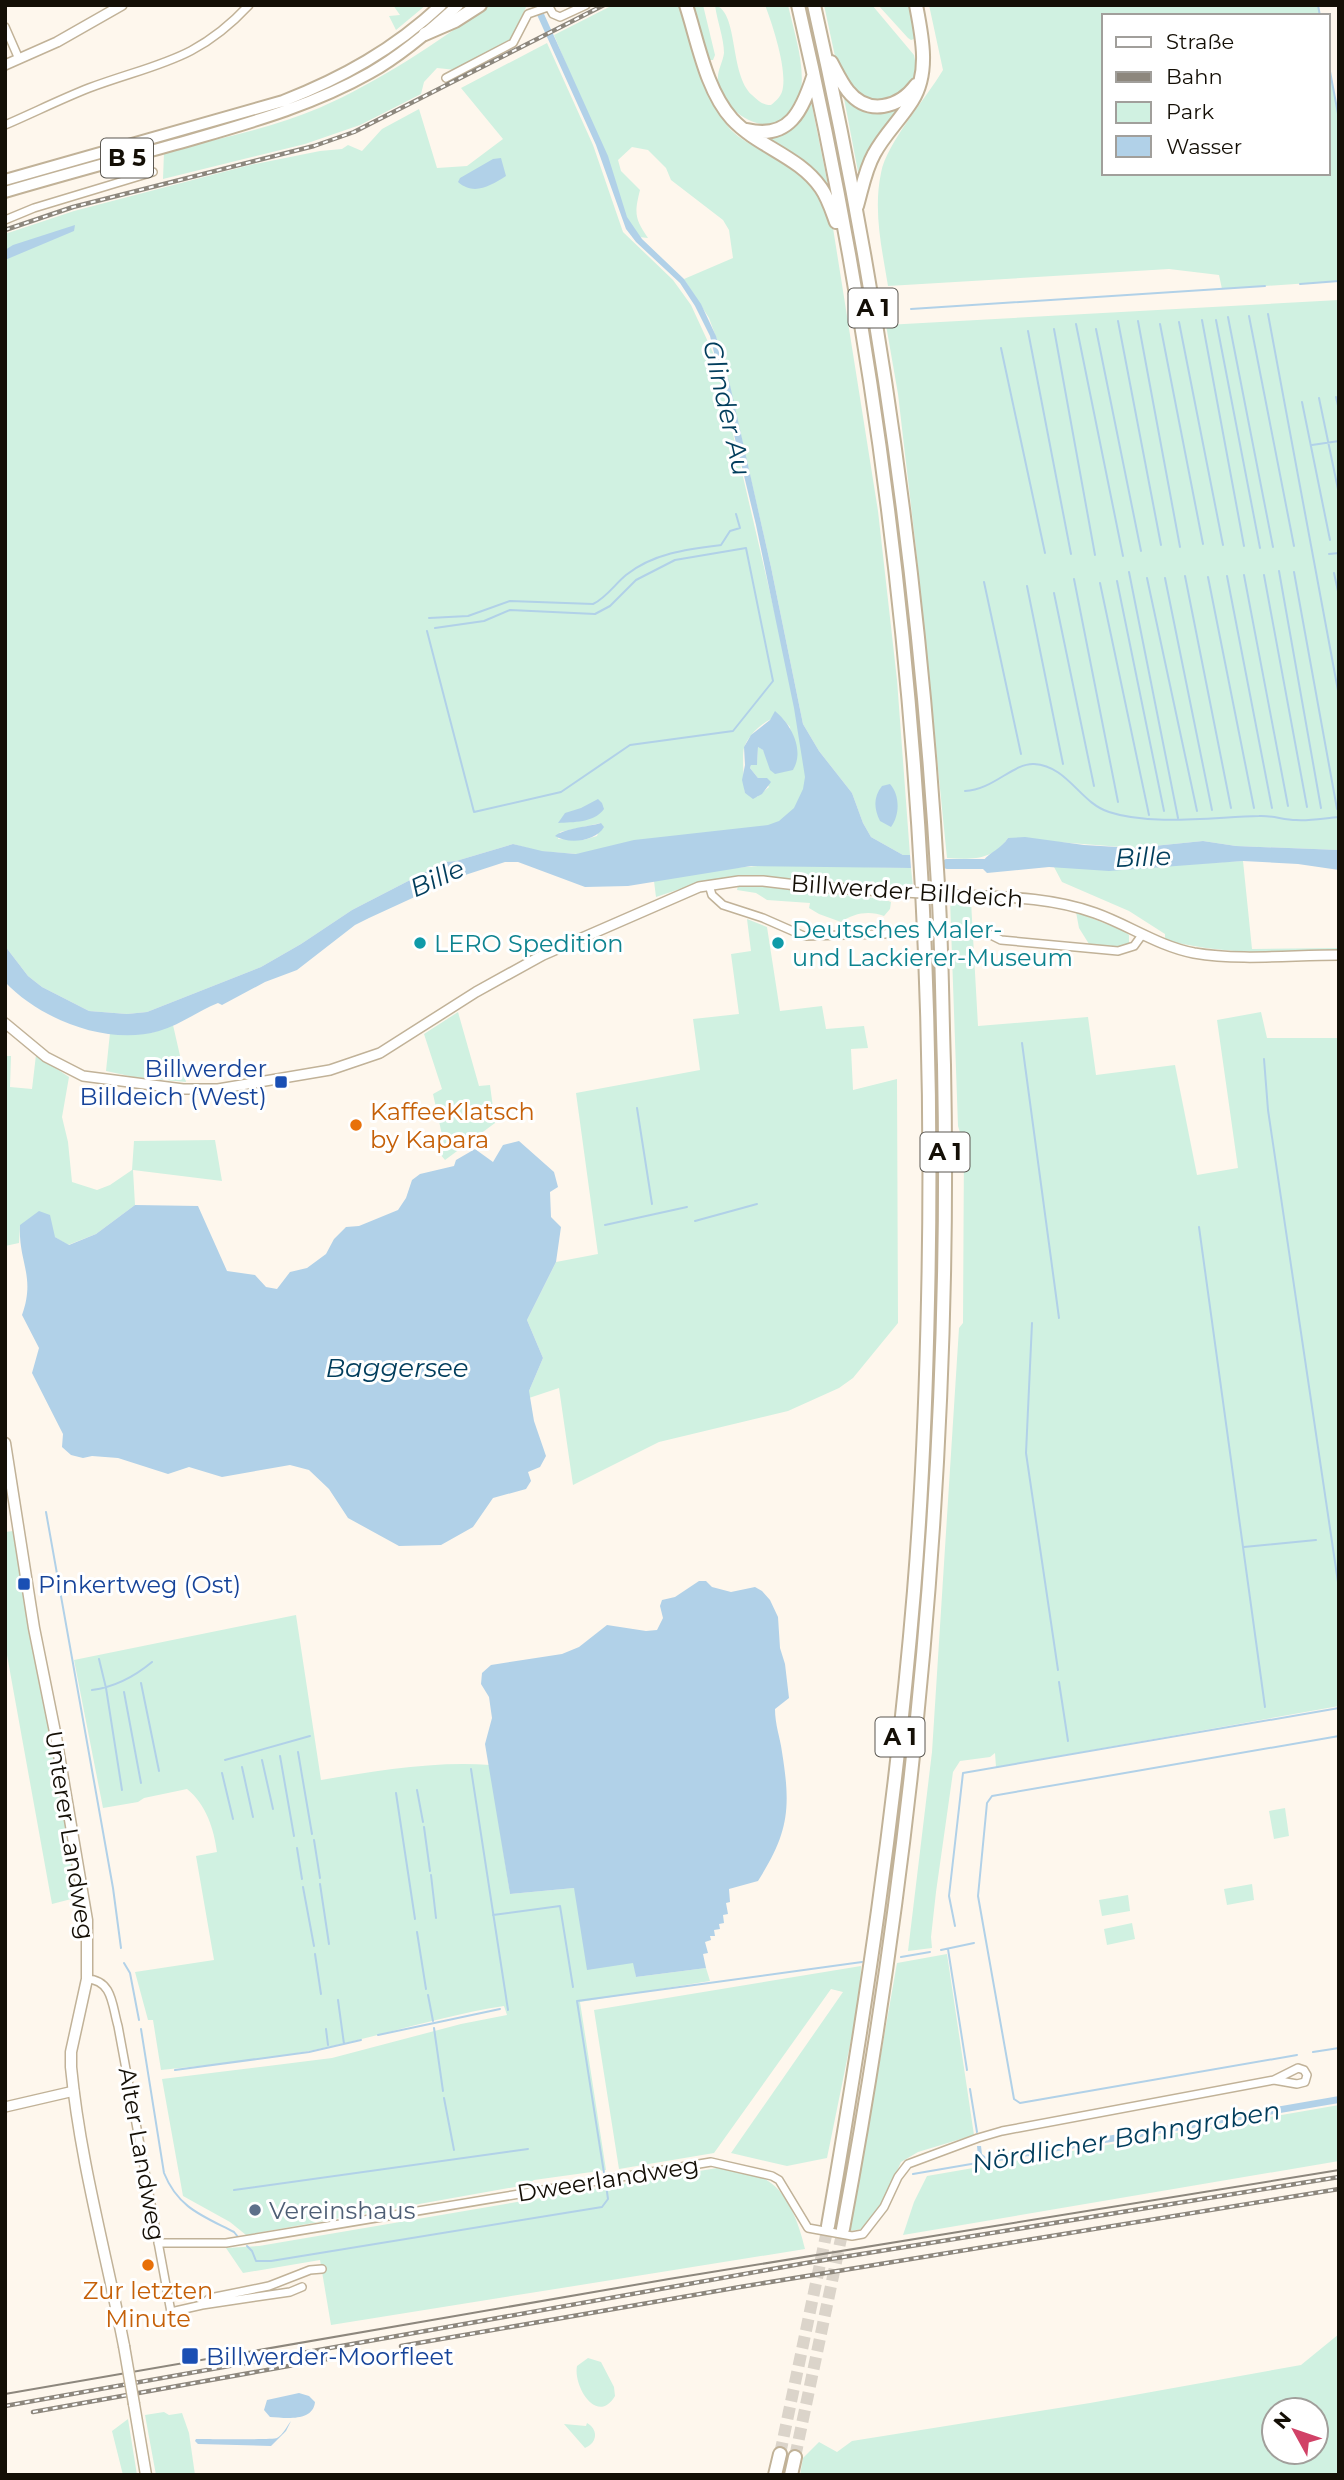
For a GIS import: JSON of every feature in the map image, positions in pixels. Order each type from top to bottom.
[{"type":"highway","name":"B 5","points":[[5,180],[283,101],[324,85],[387,49],[441,5]]},
{"type":"highway","name":"B 5","points":[[5,192],[249,123],[309,102],[371,73],[425,34],[458,5]]},
{"type":"highway","points":[[425,34],[455,21],[480,5]]},
{"type":"highway","points":[[686,5],[720,103],[742,129],[793,161],[821,187],[846,241]]},
{"type":"highway","name":"A 1","points":[[798,5],[814,73],[846,241],[888,511],[910,723],[928,1007],[930,1167],[925,1413],[915,1587],[883,1886],[864,2023],[828,2226]]},
{"type":"highway","name":"A 1","points":[[814,5],[856,210],[889,406],[927,732],[939,889],[945,1105],[940,1423],[929,1600],[906,1834],[879,2025],[843,2229]]},
{"type":"highway","points":[[856,210],[868,167],[912,102],[920,79],[923,49],[916,5]]},
{"type":"highway","points":[[825,51],[848,90],[868,105],[888,106],[901,100],[920,79]]},
{"type":"highway","points":[[742,129],[759,133],[774,131],[787,125],[800,111],[814,73]]},
{"type":"highway","points":[[775,2475],[780,2454]]},
{"type":"highway","points":[[791,2475],[795,2457]]},
{"type":"main road","name":"Unterer Landweg","points":[[5,1443],[34,1628],[56,1737],[87,1920],[87,1979],[71,2052],[74,2091],[100,2241],[124,2346],[146,2475]]},
{"type":"street","points":[[5,65],[85,27],[122,5]]},
{"type":"street","points":[[5,125],[88,88],[185,56],[223,30],[248,5]]},
{"type":"street","points":[[446,78],[513,43],[524,18],[543,8],[558,16],[565,16],[586,5]]},
{"type":"street","points":[[5,27],[19,59]]},
{"type":"street","points":[[5,220],[34,208],[153,172]]},
{"type":"street","name":"Billwerder Billdeich","points":[[5,1023],[59,1065],[83,1076],[102,1079],[200,1091],[328,1070],[380,1053],[476,992],[543,955],[675,896],[709,885],[762,881],[813,887],[1032,899],[1059,903],[1108,919],[1163,944],[1211,955],[1339,955]]},
{"type":"street","name":"Billwerder Billdeich","points":[[709,885],[712,895],[723,905],[763,918],[804,936],[885,934],[900,930]]},
{"type":"street","name":"Billwerder Billdeich","points":[[989,934],[1001,940],[1118,951],[1134,946],[1142,935]]},
{"type":"street","points":[[5,1514],[17,1512]]},
{"type":"street","name":"Alter Landweg","points":[[87,1979],[101,1982],[111,1997],[171,2312],[290,2292],[302,2287]]},
{"type":"street","name":"Dweerlandweg","points":[[159,2244],[226,2243],[711,2162],[772,2176],[779,2180],[808,2228],[856,2236],[867,2230],[884,2207],[898,2177],[908,2164],[916,2160],[1002,2131],[1275,2080]]},
{"type":"street","points":[[5,2107],[74,2091]]},
{"type":"street","name":"Alter Landweg","points":[[202,2305],[210,2298],[269,2286],[310,2270],[322,2269]]},
{"type":"green space","points":[[393,5],[426,5],[396,30],[389,16],[400,15]]},
{"type":"green space","points":[[490,5],[527,5],[510,40],[456,70],[437,68],[424,82],[421,94],[360,125],[305,144],[163,179],[164,152],[262,128],[319,108],[386,74]]},
{"type":"green space","points":[[613,5],[680,5],[701,71],[723,119],[739,137],[792,167],[801,175],[816,192],[833,228],[878,511],[897,680],[910,855],[903,855],[871,837],[852,793],[819,751],[803,724],[723,356],[709,318],[684,279],[733,258],[729,230],[723,220],[671,180],[666,168],[648,150],[632,147],[618,160],[621,171],[640,190],[637,216],[648,238],[639,237],[628,224],[616,184],[554,35]]},
{"type":"green space","points":[[691,5],[703,5],[715,55],[713,60],[709,60]]},
{"type":"green space","points":[[715,5],[723,10],[728,19],[745,85],[759,101],[771,105],[782,93],[783,68],[765,5],[788,5],[802,80],[795,109],[785,120],[772,125],[758,123],[732,108],[723,95],[718,77],[724,47]]},
{"type":"green space","points":[[824,5],[872,5],[914,55],[917,69],[912,83],[901,95],[873,103],[852,91],[836,61]]},
{"type":"green space","points":[[878,5],[911,5],[917,38],[908,38]]},
{"type":"green space","points":[[929,5],[1318,5],[1320,14],[1102,14],[1102,175],[1330,175],[1330,72],[1339,119],[1339,281],[1222,289],[1219,275],[1169,269],[888,286],[879,230],[881,173],[891,148],[943,70]]},
{"type":"green space","points":[[547,43],[593,145],[623,232],[673,280],[691,305],[715,357],[811,768],[802,806],[775,830],[577,854],[538,851],[513,844],[445,862],[352,910],[261,967],[147,1012],[127,1014],[89,1011],[42,987],[28,976],[5,946],[5,234],[74,211],[250,165],[342,149],[348,145],[362,151],[382,129],[419,109],[437,168],[467,166],[503,139],[461,88]],"holes":[[[780,716],[790,727],[794,768],[783,772],[769,766],[766,755],[758,747],[757,764],[751,765],[750,768],[758,778],[763,778],[769,787],[757,797],[745,793],[743,757],[746,743],[749,737],[769,720]],[[601,823],[597,836],[583,840],[558,839],[560,832]]]},
{"type":"green space","points":[[843,93],[852,103],[903,105],[877,138],[859,177]]},
{"type":"green space","points":[[811,101],[829,190],[806,166],[758,137],[790,127],[800,118]]},
{"type":"green space","points":[[1339,300],[1339,850],[1236,846],[1203,841],[1134,848],[1008,838],[989,855],[965,859],[947,858],[915,540],[898,394],[886,325]]},
{"type":"green space","points":[[1243,861],[1252,949],[1339,948],[1339,952],[1230,951],[1165,940],[1165,934],[1129,911],[1062,882],[1054,867],[1173,865]]},
{"type":"green space","points":[[769,865],[911,868],[913,887],[733,876],[701,882],[656,897],[654,881],[720,869]]},
{"type":"green space","points":[[738,886],[884,899],[891,902],[890,909],[884,916],[862,913],[841,922],[809,908],[810,903],[767,900],[756,893],[737,890]]},
{"type":"green space","points":[[950,899],[971,901],[978,1026],[1088,1017],[1096,1075],[1175,1065],[1197,1175],[1238,1168],[1217,1020],[1261,1012],[1267,1038],[1339,1038],[1339,1706],[996,1767],[995,1753],[990,1757],[960,1761],[953,1772],[936,1892],[932,1948],[908,1951],[932,1752],[959,1328],[963,1323],[964,1145],[958,1126]]},
{"type":"green space","points":[[1076,912],[1124,931],[1129,935],[1129,944],[1115,948],[1089,944],[1079,928]]},
{"type":"green space","points":[[747,919],[767,927],[780,1011],[822,1006],[826,1029],[864,1026],[868,1048],[851,1049],[853,1090],[897,1079],[898,1323],[853,1378],[839,1388],[788,1411],[659,1442],[573,1485],[559,1388],[529,1398],[529,1391],[543,1358],[527,1320],[556,1262],[598,1254],[576,1093],[700,1070],[693,1019],[739,1014],[731,954],[751,951]]},
{"type":"green space","points":[[458,1012],[479,1086],[490,1085],[495,1123],[445,1160],[440,1154],[444,1144],[433,1094],[442,1089],[424,1034]]},
{"type":"green space","points":[[173,1025],[186,1082],[134,1077],[106,1071],[110,1033],[151,1033]]},
{"type":"green space","points":[[36,1055],[69,1077],[62,1117],[68,1142],[72,1182],[97,1190],[110,1185],[132,1170],[134,1141],[215,1140],[222,1181],[133,1170],[135,1205],[96,1234],[68,1245],[55,1237],[20,1225],[19,1243],[5,1246],[5,1056],[11,1056],[10,1087],[32,1089]]},
{"type":"green space","points":[[13,1531],[79,1897],[52,1904],[5,1644],[5,1532]]},
{"type":"green space","points":[[296,1615],[321,1780],[427,1766],[490,1765],[510,1894],[574,1888],[634,1963],[636,1977],[706,1968],[710,1981],[580,2002],[606,2170],[534,2180],[526,2185],[246,2235],[230,2222],[183,2196],[162,2079],[332,2058],[461,2024],[507,2015],[504,2006],[311,2051],[161,2070],[153,2020],[148,2020],[135,1972],[214,1960],[196,1856],[217,1852],[216,1843],[204,1809],[187,1789],[103,1808],[74,1660]]},
{"type":"green space","points":[[1285,1808],[1289,1836],[1274,1839],[1269,1811]]},
{"type":"green space","points":[[1252,1884],[1254,1900],[1227,1905],[1224,1889]]},
{"type":"green space","points":[[1128,1895],[1130,1911],[1102,1916],[1099,1900]]},
{"type":"green space","points":[[1132,1923],[1135,1939],[1107,1945],[1104,1929]]},
{"type":"green space","points":[[947,1954],[974,2135],[918,2152],[901,2162],[880,2208],[862,2229],[850,2231],[897,1963]]},
{"type":"green space","points":[[861,1966],[860,1996],[827,2158],[787,2166],[731,2153],[843,1992],[831,1989],[714,2153],[619,2169],[594,2010]]},
{"type":"green space","points":[[1339,2105],[1339,2161],[903,2235],[914,2202],[927,2176]]},
{"type":"green space","points":[[717,2168],[760,2177],[778,2189],[795,2218],[805,2249],[331,2325],[320,2260],[243,2273],[226,2248],[259,2246]]},
{"type":"green space","points":[[1339,2334],[1339,2475],[800,2475],[803,2458],[819,2442],[837,2452],[852,2441],[1090,2403],[1301,2365]]},
{"type":"green space","points":[[588,2358],[601,2362],[614,2387],[615,2396],[601,2407],[588,2400],[579,2383],[577,2366]]},
{"type":"green space","points":[[164,2412],[169,2415],[182,2413],[189,2433],[195,2475],[156,2475],[145,2415]]},
{"type":"green space","points":[[128,2419],[137,2475],[123,2475],[112,2431]]},
{"type":"green space","points":[[587,2423],[595,2436],[592,2443],[585,2448],[564,2424],[586,2426]]},
{"type":"water","points":[[540,5],[608,156],[627,217],[642,239],[684,279],[701,304],[716,336],[730,385],[771,567],[803,724],[819,751],[852,793],[871,837],[903,855],[910,855],[911,868],[751,866],[628,886],[585,887],[518,862],[505,862],[456,878],[369,918],[355,925],[297,970],[159,1031],[118,1035],[97,1032],[56,1018],[20,996],[5,982],[5,946],[28,976],[42,987],[89,1011],[127,1014],[147,1012],[261,967],[352,910],[445,862],[513,844],[542,851],[576,854],[634,840],[768,825],[779,821],[794,808],[803,789],[805,777],[794,708],[756,525],[710,336],[680,283],[636,242],[626,229],[596,145],[533,6]]},
{"type":"water","points":[[501,158],[506,176],[494,183],[476,189],[458,182],[460,178],[493,159]]},
{"type":"water","points":[[75,225],[74,231],[5,260],[5,250],[13,245]]},
{"type":"water","points":[[775,711],[795,738],[798,754],[796,762],[793,770],[775,774],[770,770],[763,750],[758,747],[757,765],[751,765],[750,768],[758,778],[767,778],[771,782],[762,794],[753,799],[745,793],[742,780],[744,747],[751,735],[770,720]]},
{"type":"water","points":[[890,784],[898,805],[891,827],[880,821],[875,803],[882,786]]},
{"type":"water","points":[[598,799],[604,809],[595,817],[558,823],[565,813]]},
{"type":"water","points":[[601,823],[604,827],[600,832],[582,840],[567,840],[555,836],[570,829]]},
{"type":"water","points":[[1025,837],[1134,848],[1203,841],[1236,846],[1339,850],[1339,870],[1298,864],[1243,861],[1109,871],[1049,867],[987,873],[983,869],[983,861],[1008,838]]},
{"type":"water","name":"Baggersee","points":[[519,1141],[554,1172],[558,1187],[550,1192],[551,1217],[561,1227],[556,1262],[527,1320],[543,1358],[529,1391],[534,1421],[546,1456],[540,1467],[528,1472],[531,1481],[526,1489],[493,1498],[473,1527],[441,1545],[399,1546],[348,1518],[329,1489],[309,1470],[290,1465],[222,1477],[189,1467],[168,1474],[118,1458],[83,1458],[71,1455],[62,1447],[63,1434],[32,1373],[39,1348],[22,1315],[27,1279],[20,1225],[39,1211],[50,1215],[55,1237],[69,1245],[96,1234],[135,1205],[198,1206],[227,1271],[255,1275],[266,1287],[277,1289],[290,1272],[307,1268],[326,1254],[334,1239],[346,1227],[359,1226],[398,1210],[406,1198],[412,1180],[420,1174],[454,1166],[456,1160],[475,1149],[493,1162],[503,1145]]},
{"type":"water","points":[[699,1581],[706,1581],[712,1587],[731,1592],[755,1587],[770,1600],[778,1617],[780,1648],[789,1698],[775,1709],[785,1772],[787,1805],[782,1833],[758,1881],[729,1889],[730,1902],[726,1903],[728,1914],[723,1915],[724,1923],[719,1924],[720,1929],[714,1930],[715,1936],[710,1936],[711,1940],[705,1942],[708,1953],[703,1954],[706,1968],[636,1977],[633,1963],[587,1970],[574,1888],[510,1894],[485,1744],[492,1718],[489,1697],[481,1684],[482,1673],[491,1665],[562,1654],[579,1647],[607,1625],[657,1630],[663,1618],[660,1606],[662,1600],[675,1597]]},
{"type":"water","points":[[1339,2096],[1339,2103],[988,2163],[978,2156],[977,2146],[981,2146],[982,2154],[986,2157]]},
{"type":"water","points":[[299,2393],[309,2396],[315,2402],[313,2408],[304,2416],[270,2417],[264,2410],[267,2400]]},
{"type":"water","points":[[291,2421],[286,2431],[271,2446],[198,2444],[195,2441],[277,2438]]},
{"type":"waterway","points":[[1318,5],[1320,14]]},
{"type":"waterway","points":[[1330,72],[1339,119]]},
{"type":"waterway","points":[[1300,284],[1339,281]]},
{"type":"waterway","points":[[911,309],[1265,286]]},
{"type":"waterway","points":[[1268,314],[1339,696]]},
{"type":"waterway","points":[[1249,316],[1294,546]]},
{"type":"waterway","points":[[1228,317],[1273,547]]},
{"type":"waterway","points":[[1202,320],[1244,546]]},
{"type":"waterway","points":[[1216,320],[1260,548]]},
{"type":"waterway","points":[[1118,321],[1161,545]]},
{"type":"waterway","points":[[1138,321],[1180,547]]},
{"type":"waterway","points":[[1179,322],[1223,545]]},
{"type":"waterway","points":[[1076,324],[1123,556]]},
{"type":"waterway","points":[[1160,324],[1203,544]]},
{"type":"waterway","points":[[1054,329],[1095,555]]},
{"type":"waterway","points":[[1096,329],[1141,551]]},
{"type":"waterway","points":[[1028,331],[1071,554]]},
{"type":"waterway","points":[[1001,348],[1045,553]]},
{"type":"waterway","points":[[1336,397],[1339,410]]},
{"type":"waterway","points":[[1319,398],[1339,494]]},
{"type":"waterway","points":[[1302,402],[1330,540]]},
{"type":"waterway","points":[[1312,445],[1339,441]]},
{"type":"waterway","points":[[429,618],[468,616],[510,601],[593,604],[626,575],[648,562],[684,550],[721,545],[730,531],[740,528],[736,514]]},
{"type":"waterway","points":[[427,631],[474,812],[561,792],[630,745],[733,731],[773,681],[746,548],[675,560],[636,580],[610,606],[595,614],[510,610],[484,621],[435,628]]},
{"type":"waterway","points":[[1329,554],[1339,553]]},
{"type":"waterway","points":[[1279,571],[1321,808]]},
{"type":"waterway","points":[[1129,572],[1178,818]]},
{"type":"waterway","points":[[1294,572],[1337,809]]},
{"type":"waterway","points":[[1334,573],[1339,596]]},
{"type":"waterway","points":[[1244,575],[1288,806]]},
{"type":"waterway","points":[[1264,575],[1307,807]]},
{"type":"waterway","points":[[1185,576],[1231,808]]},
{"type":"waterway","points":[[1227,576],[1272,808]]},
{"type":"waterway","points":[[1208,577],[1254,808]]},
{"type":"waterway","points":[[1147,578],[1197,811]]},
{"type":"waterway","points":[[1165,578],[1212,810]]},
{"type":"waterway","points":[[1074,579],[1118,802]]},
{"type":"waterway","points":[[1117,581],[1164,811]]},
{"type":"waterway","points":[[984,582],[1021,754]]},
{"type":"waterway","points":[[1100,583],[1149,815]]},
{"type":"waterway","points":[[1027,586],[1063,764]]},
{"type":"waterway","points":[[1054,593],[1094,786]]},
{"type":"waterway","points":[[965,791],[975,790],[1018,768],[1034,764],[1056,771],[1099,807],[1126,816],[1163,820],[1264,816],[1301,820],[1339,817]]},
{"type":"waterway","name":"Bille","points":[[947,864],[997,864]]},
{"type":"waterway","points":[[1022,1043],[1059,1318]]},
{"type":"waterway","points":[[1264,1059],[1268,1110],[1339,1589]]},
{"type":"waterway","points":[[637,1108],[652,1204]]},
{"type":"waterway","points":[[695,1221],[757,1204]]},
{"type":"waterway","points":[[605,1225],[687,1207]]},
{"type":"waterway","points":[[1199,1227],[1265,1707]]},
{"type":"waterway","points":[[1032,1323],[1026,1453],[1058,1670]]},
{"type":"waterway","points":[[46,1512],[113,1888],[121,1948]]},
{"type":"waterway","points":[[1244,1547],[1316,1540]]},
{"type":"waterway","points":[[99,1659],[122,1790]]},
{"type":"waterway","points":[[92,1690],[124,1680],[152,1662]]},
{"type":"waterway","points":[[1059,1682],[1068,1741]]},
{"type":"waterway","points":[[141,1683],[159,1771]]},
{"type":"waterway","points":[[124,1692],[141,1783]]},
{"type":"waterway","points":[[955,1926],[949,1896],[963,1773],[1339,1708]]},
{"type":"waterway","points":[[225,1760],[310,1736]]},
{"type":"waterway","points":[[1297,2055],[1020,2103],[1014,2099],[978,1896],[987,1803],[992,1796],[1339,1736]]},
{"type":"waterway","points":[[298,1752],[312,1834]]},
{"type":"waterway","points":[[280,1756],[294,1836]]},
{"type":"waterway","points":[[262,1760],[273,1809]]},
{"type":"waterway","points":[[242,1767],[253,1817]]},
{"type":"waterway","points":[[471,1769],[508,2010]]},
{"type":"waterway","points":[[222,1773],[233,1819]]},
{"type":"waterway","points":[[417,1790],[423,1822]]},
{"type":"waterway","points":[[396,1793],[415,1919]]},
{"type":"waterway","points":[[424,1827],[430,1871]]},
{"type":"waterway","points":[[314,1840],[320,1878]]},
{"type":"waterway","points":[[297,1848],[302,1879]]},
{"type":"waterway","points":[[431,1875],[436,1918]]},
{"type":"waterway","points":[[320,1884],[329,1944]]},
{"type":"waterway","points":[[303,1887],[314,1946]]},
{"type":"waterway","points":[[493,1915],[560,1906],[573,1987]]},
{"type":"waterway","points":[[417,1932],[426,1989]]},
{"type":"waterway","points":[[941,1950],[974,1943]]},
{"type":"waterway","points":[[948,1949],[967,2070]]},
{"type":"waterway","points":[[901,1957],[930,1952]]},
{"type":"waterway","points":[[315,1954],[321,1994]]},
{"type":"waterway","name":"Nördlicher Bahngraben","points":[[604,2173],[577,2001],[862,1962]]},
{"type":"waterway","points":[[124,1963],[130,1973],[139,2020]]},
{"type":"waterway","points":[[428,1995],[433,2021]]},
{"type":"waterway","points":[[338,2000],[344,2044]]},
{"type":"waterway","points":[[378,2035],[500,2009]]},
{"type":"waterway","points":[[434,2028],[443,2091]]},
{"type":"waterway","points":[[141,2029],[164,2173],[176,2195],[184,2203],[238,2237]]},
{"type":"waterway","points":[[326,2029],[328,2045]]},
{"type":"waterway","points":[[175,2070],[309,2052],[361,2040]]},
{"type":"waterway","points":[[1313,2052],[1339,2048]]},
{"type":"waterway","points":[[970,2089],[977,2132]]},
{"type":"waterway","points":[[444,2098],[454,2150]]},
{"type":"waterway","points":[[234,2190],[528,2149]]},
{"type":"waterway","name":"Nördlicher Bahngraben","points":[[913,2174],[982,2160]]},
{"type":"waterway","name":"Nördlicher Bahngraben","points":[[247,2246],[256,2261],[271,2261],[602,2207],[608,2199],[606,2185]]},
{"type":"tunnel","points":[[780,2454],[828,2226]]},
{"type":"tunnel","points":[[795,2457],[843,2229]]},
{"type":"tram line","points":[[5,2394],[669,2279],[1339,2170]]},
{"type":"railway","points":[[5,230],[73,207],[314,146],[354,132],[604,5]]},
{"type":"railway","points":[[5,2406],[806,2263],[1339,2177]]},
{"type":"railway","points":[[401,2346],[740,2287],[1339,2189]]},
{"type":"railway","points":[[33,2412],[333,2358]]},
{"type":"place","name":"LERO Spedition","points":[[420,943]]},
{"type":"place","name":"Deutsches Maler- und Lackierer-Museum","points":[[778,943]]},
{"type":"place","name":"Billwerder Billdeich (West)","points":[[281,1082]]},
{"type":"place","name":"KaffeeKlatsch by Kapara","points":[[356,1125]]},
{"type":"place","name":"Pinkertweg (Ost)","points":[[24,1584]]},
{"type":"place","name":"Vereinshaus","points":[[255,2210]]},
{"type":"place","name":"Zur letzten Minute","points":[[148,2265]]},
{"type":"place","name":"Billwerder-Moorfleet","points":[[190,2356]]},
{"type":"water label","name":"Glinder Au","points":[[727,408]]}]
